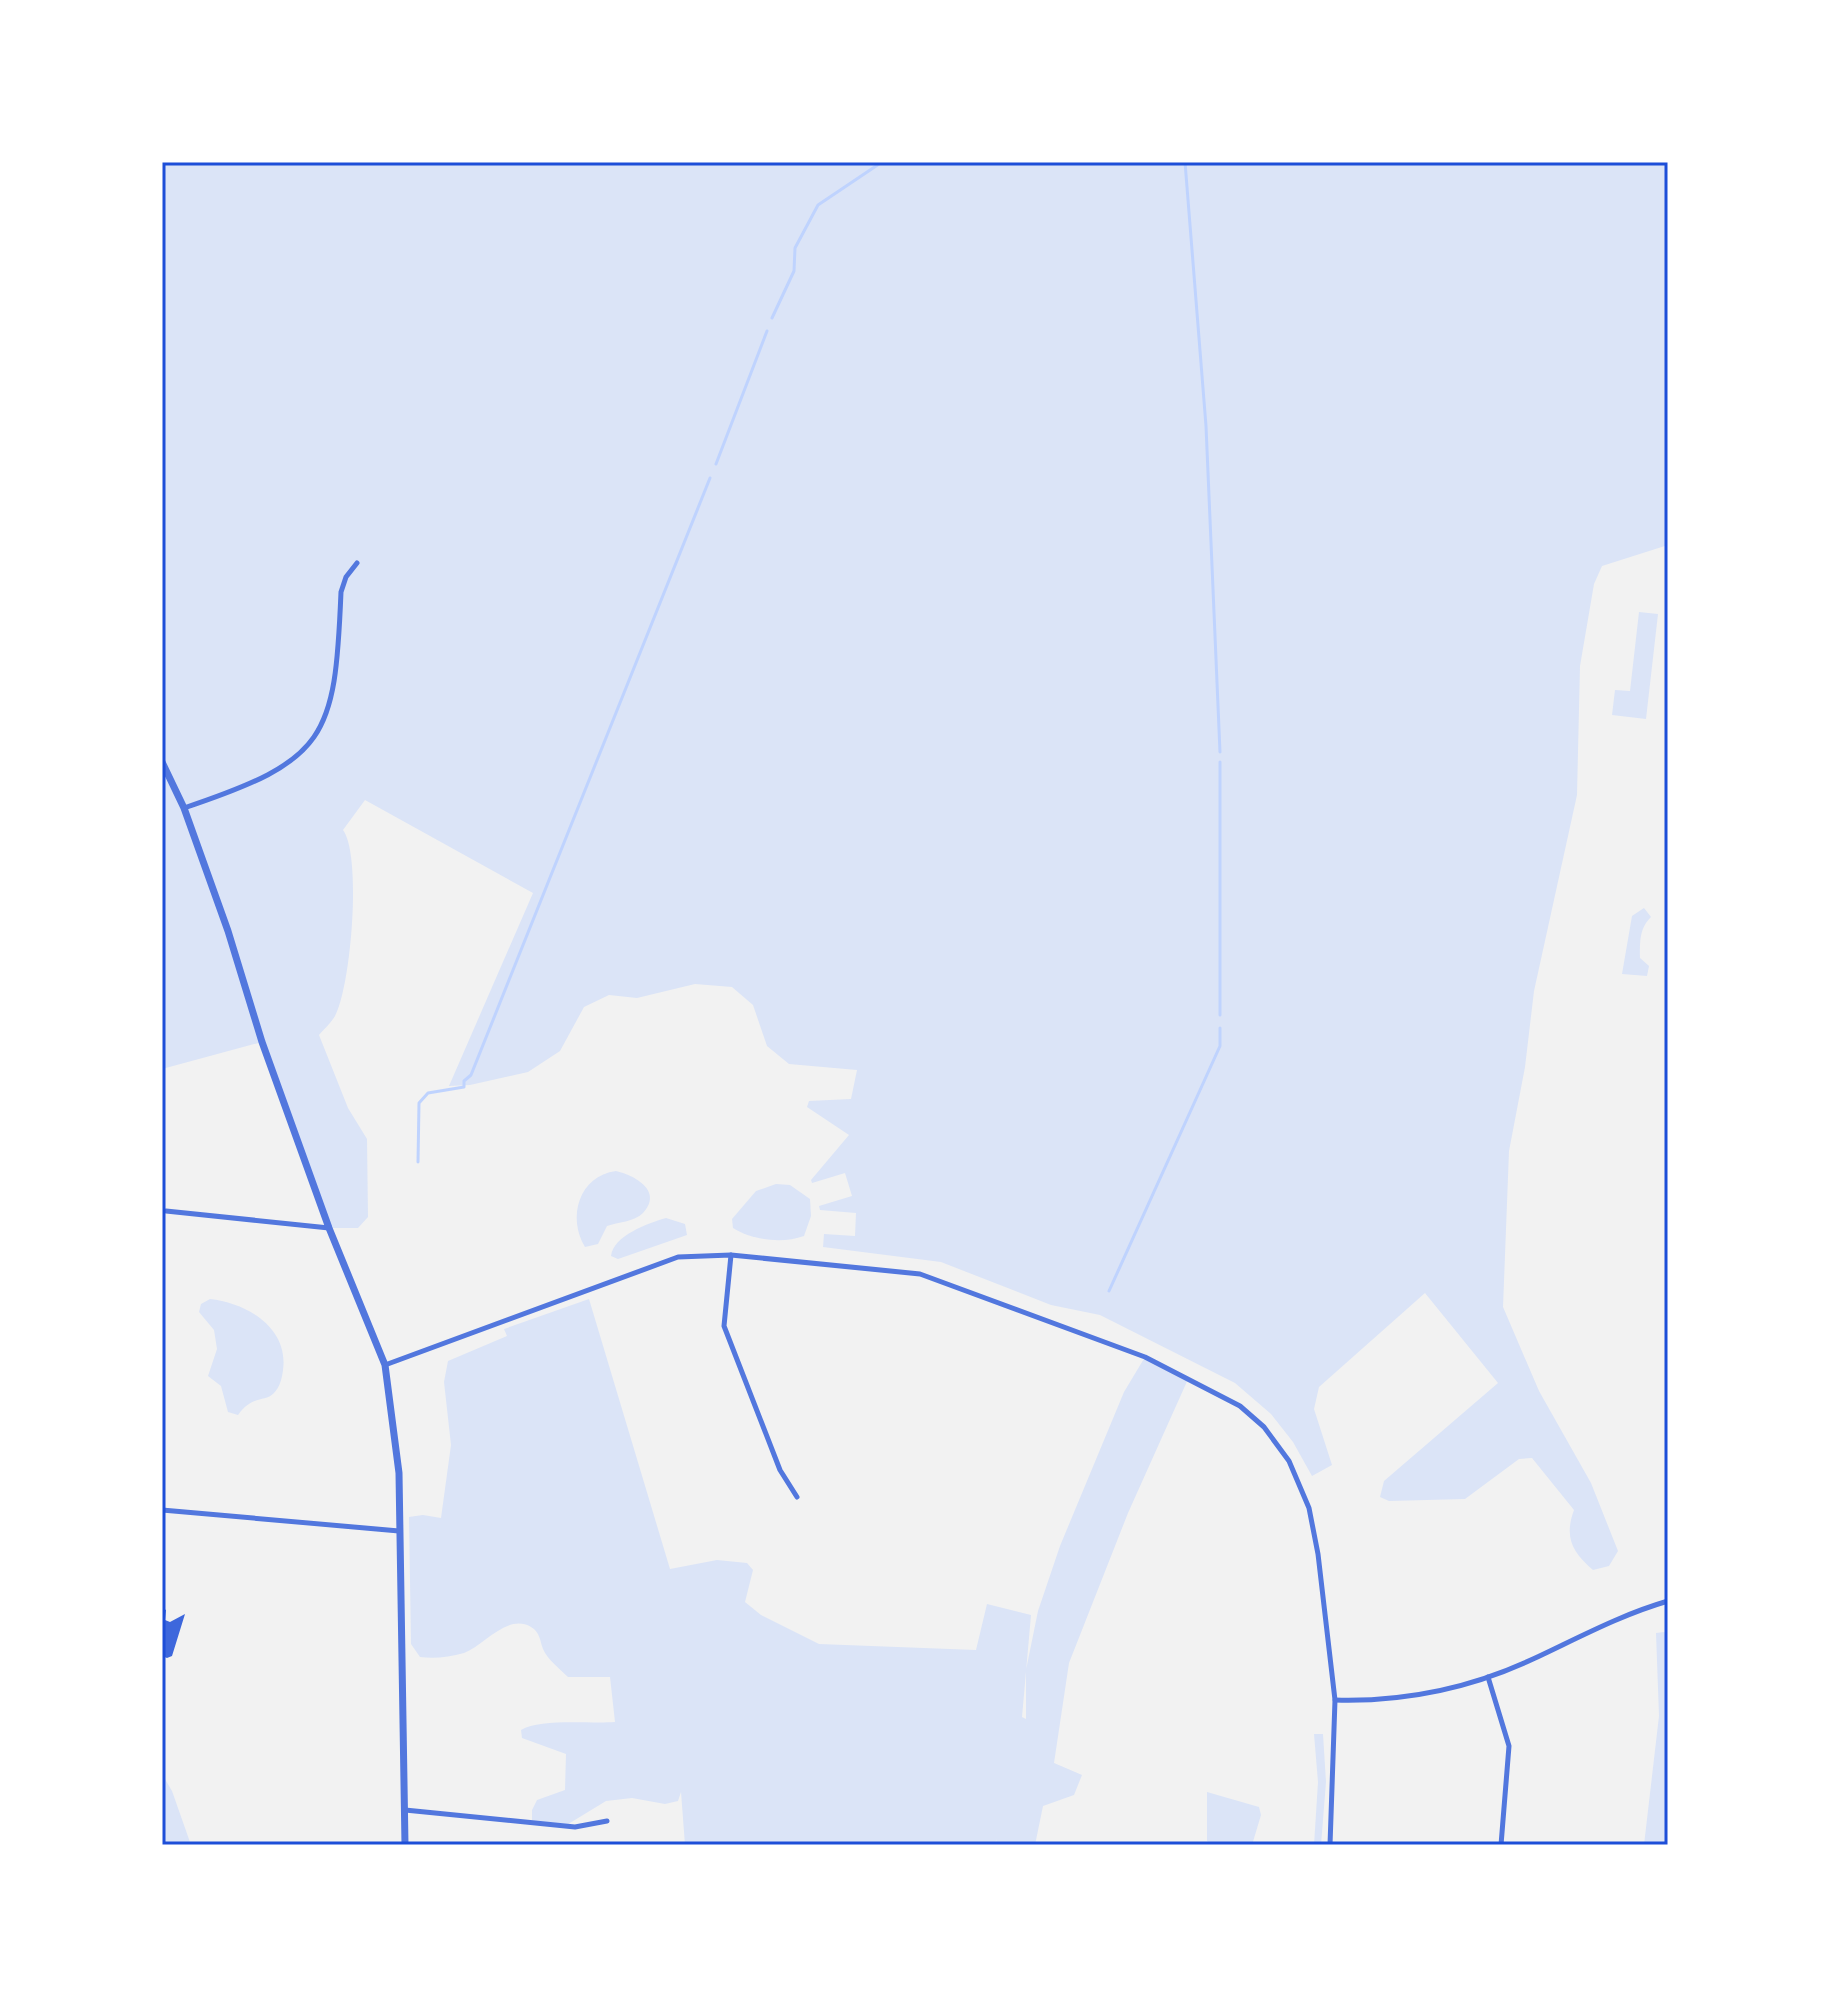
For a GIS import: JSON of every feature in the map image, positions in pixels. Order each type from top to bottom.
[{"type":"street","points":[[184,808],[245,787],[280,770],[297,757],[323,725],[337,670],[341,592],[346,577],[357,563]]},
{"type":"street","points":[[162,762],[184,808],[329,1228],[385,1365],[399,1473],[405,1845]]},
{"type":"street","points":[[166,1211],[329,1228]]},
{"type":"street","points":[[385,1365],[678,1257],[731,1255],[920,1274],[1145,1357],[1240,1406],[1264,1427],[1289,1461],[1309,1508],[1328,1617],[1335,1700],[1330,1845]]},
{"type":"street","points":[[731,1255],[724,1326],[780,1470],[797,1497]]},
{"type":"street","points":[[162,1510],[399,1531]]},
{"type":"street","points":[[1335,1700],[1414,1696],[1488,1677],[1627,1613],[1668,1601]]},
{"type":"street","points":[[1488,1677],[1509,1746],[1501,1845]]},
{"type":"street","points":[[405,1810],[575,1827],[607,1821]]},
{"type":"shaded area","points":[[162,162],[1668,162],[1668,545],[1602,566],[1594,584],[1580,666],[1577,795],[1534,991],[1525,1067],[1509,1151],[1503,1307],[1539,1391],[1591,1483],[1618,1551],[1609,1566],[1593,1570],[1575,1550],[1570,1536],[1574,1510],[1532,1458],[1519,1459],[1465,1499],[1389,1501],[1380,1497],[1384,1481],[1498,1383],[1425,1293],[1319,1387],[1314,1409],[1332,1465],[1312,1476],[1293,1442],[1271,1414],[1235,1383],[1100,1315],[1051,1305],[941,1262],[823,1247],[824,1234],[855,1236],[856,1213],[820,1210],[819,1206],[852,1196],[845,1173],[812,1183],[811,1180],[849,1135],[807,1107],[809,1101],[851,1099],[857,1070],[789,1064],[767,1046],[753,1005],[732,987],[695,984],[637,998],[609,995],[584,1007],[560,1051],[528,1072],[470,1085],[449,1086],[533,893],[365,800],[343,830],[349,844],[352,866],[350,951],[341,1000],[335,1016],[319,1035],[348,1108],[367,1139],[368,1217],[358,1228],[329,1228],[262,1042],[162,1069]]},
{"type":"shaded area","points":[[1639,612],[1658,614],[1646,719],[1612,715],[1615,690],[1630,691]]},
{"type":"shaded area","points":[[1644,908],[1651,917],[1644,926],[1640,941],[1640,958],[1649,966],[1647,976],[1622,974],[1632,916]]},
{"type":"shaded area","points":[[616,1171],[644,1185],[650,1198],[649,1205],[635,1218],[607,1226],[598,1244],[585,1247],[577,1223],[580,1200],[593,1181],[603,1174]]},
{"type":"shaded area","points":[[776,1184],[790,1185],[810,1199],[811,1216],[804,1236],[767,1240],[733,1228],[732,1219],[756,1191]]},
{"type":"shaded area","points":[[666,1218],[685,1224],[687,1235],[618,1259],[611,1256],[618,1242],[625,1237]]},
{"type":"shaded area","points":[[210,1299],[238,1306],[263,1320],[279,1342],[283,1355],[282,1376],[276,1391],[253,1401],[238,1415],[228,1412],[221,1386],[208,1376],[217,1349],[214,1330],[199,1312],[201,1304]]},
{"type":"shaded area","points":[[589,1299],[670,1569],[717,1560],[747,1563],[753,1570],[745,1602],[761,1615],[819,1644],[976,1650],[987,1604],[1031,1615],[1026,1669],[1038,1611],[1060,1546],[1124,1392],[1145,1357],[1189,1377],[1128,1513],[1069,1663],[1054,1763],[1082,1775],[1074,1795],[1043,1806],[1035,1845],[995,1845],[997,1839],[994,1845],[685,1845],[681,1792],[678,1801],[665,1804],[632,1798],[606,1801],[565,1826],[532,1823],[532,1810],[537,1800],[565,1790],[566,1754],[522,1738],[521,1730],[540,1724],[615,1722],[610,1677],[568,1677],[547,1656],[536,1631],[522,1624],[505,1627],[464,1653],[420,1657],[411,1644],[409,1517],[423,1515],[441,1518],[451,1445],[444,1382],[448,1361],[507,1336],[504,1329]],"holes":[[[1026,1672],[1026,1719],[1022,1717]]]},
{"type":"shaded area","points":[[1656,1633],[1668,1634],[1668,1845],[1644,1845],[1659,1716]]},
{"type":"shaded area","points":[[1314,1734],[1323,1734],[1326,1782],[1321,1845],[1314,1845],[1318,1782]]},
{"type":"shaded area","points":[[162,1774],[172,1791],[191,1845],[162,1845]]},
{"type":"shaded area","points":[[1207,1792],[1259,1807],[1261,1815],[1252,1845],[1211,1845],[1207,1841]]},
{"type":"building","points":[[162,1608],[166,1610],[165,1620],[170,1622],[185,1614],[172,1656],[167,1658],[162,1656]]},
{"type":"waterway","points":[[772,318],[794,271],[795,248],[818,205],[882,162]]},
{"type":"waterway","points":[[1185,162],[1206,426],[1220,752]]},
{"type":"waterway","points":[[716,464],[767,331]]},
{"type":"waterway","points":[[418,1162],[419,1103],[428,1093],[464,1087],[464,1081],[471,1075],[710,478]]},
{"type":"waterway","points":[[1220,762],[1220,1015]]},
{"type":"waterway","points":[[1109,1291],[1220,1046],[1220,1028]]}]
